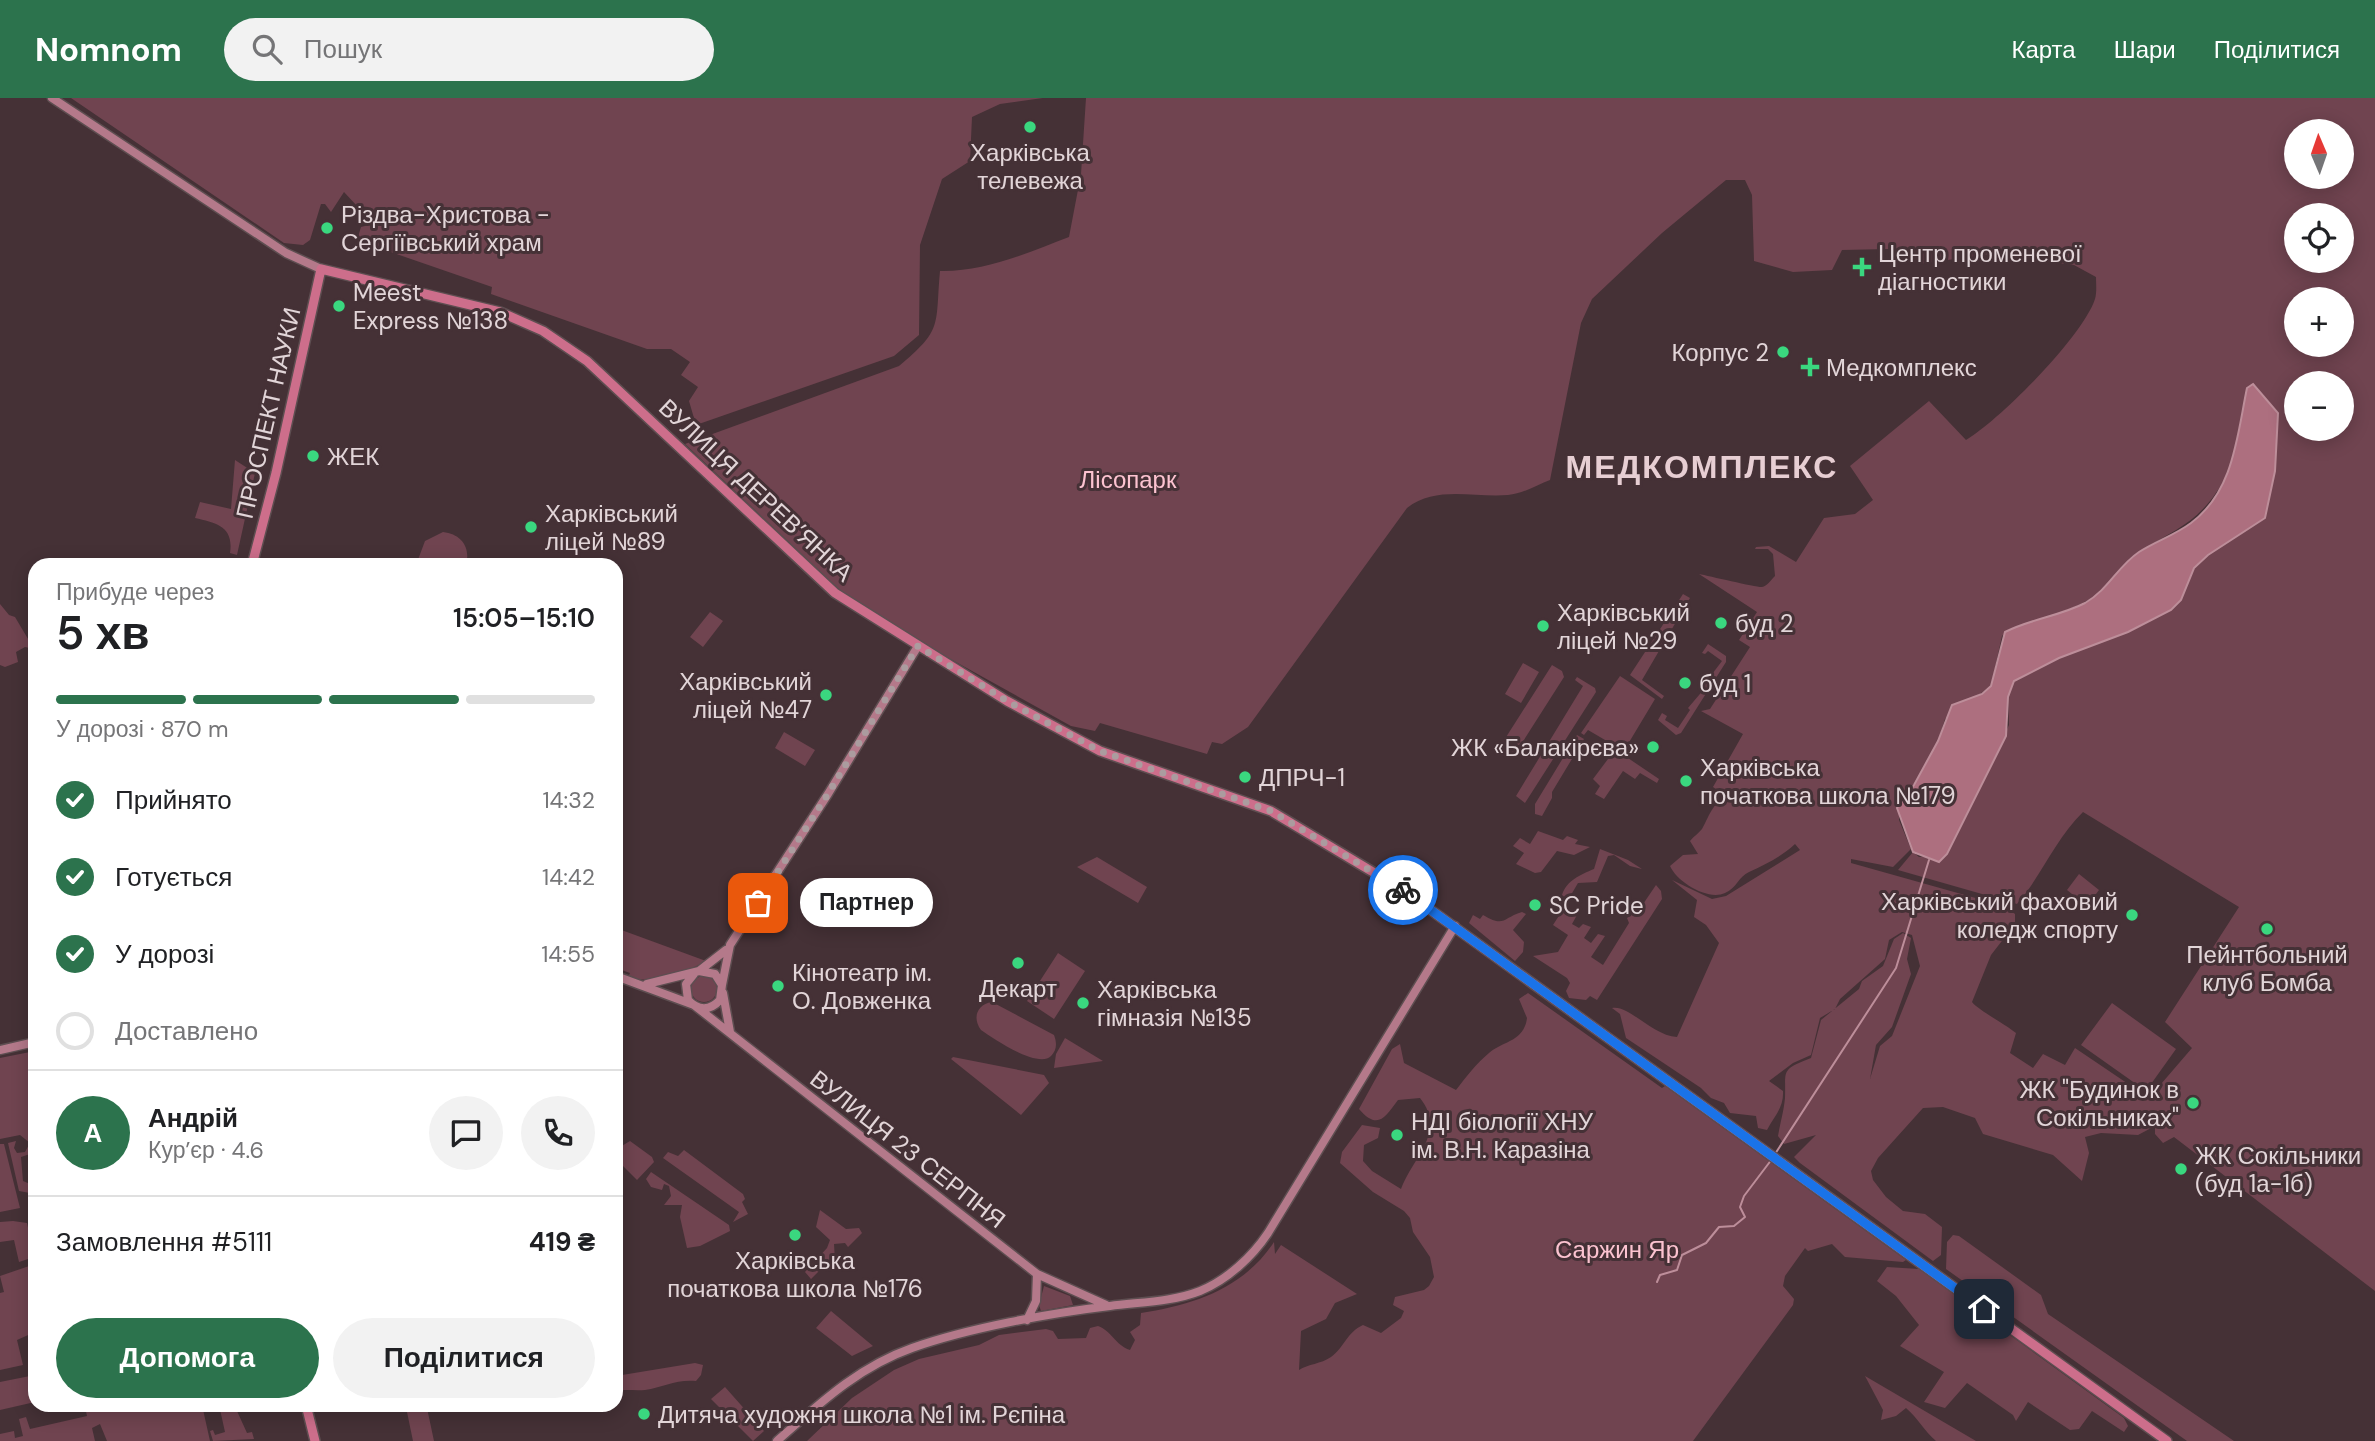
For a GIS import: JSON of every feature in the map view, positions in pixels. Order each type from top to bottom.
[{"type":"main road","name":"ПРОСПЕКТ НАУКИ","points":[[254,558],[276,473],[321,269]]},
{"type":"main road","name":"ВУЛИЦЯ ДЕРЕВ’ЯНКА","points":[[321,269],[418,295],[485,307],[516,318],[554,338],[602,374],[835,593],[1007,701],[1100,751],[1271,811],[1403,890],[2167,1441]]},
{"type":"main road","points":[[308,1412],[315,1441]]},
{"type":"street","points":[[52,98],[286,253],[321,269]]},
{"type":"street","points":[[730,945],[722,989],[714,1006],[694,1006],[688,1000],[685,988],[696,973],[730,945],[826,797],[918,646]]},
{"type":"street","points":[[777,1441],[844,1383],[880,1362],[937,1340],[1027,1320],[1181,1297],[1217,1282],[1258,1247],[1455,926]]},
{"type":"street","points":[[643,985],[696,973],[715,974],[722,989],[732,1034]]},
{"type":"street","name":"ВУЛИЦЯ 23 СЕРПНЯ","points":[[623,978],[694,1006],[1037,1274],[1086,1299],[1109,1306]]},
{"type":"street","points":[[0,1050],[28,1044]]},
{"type":"street","points":[[1027,1320],[1035,1308],[1037,1274]]},
{"type":"green space","points":[[71,98],[1043,98],[1000,104],[972,117],[970,161],[942,179],[920,245],[919,335],[894,356],[696,425],[689,401],[698,387],[681,375],[690,362],[671,349],[647,349],[491,294],[492,287],[382,249],[364,249],[358,237],[361,227],[369,225],[371,212],[368,207],[357,206],[344,192],[331,212],[325,204],[321,204],[310,240],[303,245],[284,243]]},
{"type":"green space","name":"Лісопарк","points":[[1086,98],[2375,98],[2375,1291],[2174,1137],[2163,1143],[2155,1134],[2155,1126],[2138,1135],[2101,1133],[2085,1137],[2089,1153],[2082,1181],[2053,1155],[1983,1134],[1975,1118],[1943,1107],[1923,1108],[1878,1158],[1871,1171],[1873,1180],[1886,1197],[1903,1211],[1925,1214],[1942,1227],[1941,1255],[1933,1261],[1794,1157],[1816,1135],[1784,1144],[1778,1136],[1784,1103],[1785,1076],[1794,1065],[1811,1058],[1821,1020],[1833,1010],[1820,1018],[1811,1055],[1793,1063],[1769,1081],[1783,1091],[1783,1097],[1767,1130],[1758,1128],[1756,1116],[1730,1113],[1724,1103],[1711,1098],[1701,1088],[1626,1038],[1620,1014],[1612,1008],[1626,1011],[1659,1031],[1677,1037],[1719,943],[1706,925],[1694,917],[1697,900],[1672,880],[1712,899],[1726,896],[1800,850],[1795,844],[1746,874],[1729,891],[1718,895],[1702,892],[1686,884],[1670,866],[1683,855],[1698,854],[1690,841],[1702,829],[1716,804],[1725,798],[1736,803],[1713,787],[1743,734],[1701,711],[1710,709],[1750,647],[1739,640],[1757,612],[1699,574],[1759,587],[1766,585],[1775,576],[1773,554],[1768,549],[1755,549],[1756,547],[1769,546],[1796,562],[1824,518],[1855,514],[1873,500],[1850,466],[1929,401],[1966,440],[1981,430],[2039,376],[2075,334],[2095,299],[2096,277],[2074,265],[1992,254],[1918,264],[1888,249],[1842,250],[1832,270],[1793,272],[1754,261],[1752,195],[1745,180],[1726,180],[1662,233],[1592,299],[1581,323],[1550,480],[1513,494],[1443,495],[1418,501],[1407,508],[1248,727],[1222,744],[1212,742],[1207,754],[1100,723],[1095,731],[1071,726],[909,636],[845,595],[685,444],[899,366],[924,343],[934,325],[940,271],[990,265],[1069,237],[1081,174]],"holes":[[[2255,385],[2278,413],[2265,518],[2208,555],[2194,568],[2181,600],[2171,610],[2128,632],[2059,658],[2014,681],[2008,697],[2009,725],[1947,854],[1919,857],[1913,852],[1898,870],[2017,904],[2065,833],[2083,812],[2239,907],[2165,1022],[2192,1048],[2149,1098],[2075,1048],[2065,1065],[2043,1054],[2033,1068],[2010,1053],[2016,1033],[1972,1002],[1991,955],[2015,924],[2015,914],[2004,906],[1851,863],[1851,859],[1893,867],[1911,849],[1899,820],[1900,802],[1918,779],[1938,741],[1945,719],[1991,686],[2002,636],[2010,629],[2059,613],[2094,597],[2109,586],[2134,555],[2188,522],[2207,505],[2229,469],[2249,395]],[[1902,932],[1912,935],[1920,966],[1892,1036],[1880,1046],[1870,1079],[1876,1045],[1892,1027],[1911,974],[1907,959],[1911,938],[1903,933],[1894,939],[1883,966],[1862,981],[1859,989],[1835,1008],[1840,999],[1885,959],[1889,940]]]},
{"type":"green space","points":[[235,460],[255,473],[237,555],[230,553],[229,537],[222,528],[195,518],[200,502],[231,509]]},
{"type":"green space","points":[[443,532],[455,535],[466,547],[467,558],[419,558],[425,541]]},
{"type":"green space","points":[[1683,594],[1690,598],[1642,680],[1664,696],[1662,699],[1630,675]]},
{"type":"green space","points":[[0,604],[9,615],[15,617],[28,639],[28,648],[16,652],[18,662],[5,667],[0,665]]},
{"type":"green space","points":[[710,612],[723,621],[703,647],[690,637]]},
{"type":"green space","points":[[1708,644],[1726,656],[1726,662],[1681,733],[1676,735],[1658,720],[1662,713],[1667,716],[1665,720],[1678,728],[1690,710],[1688,708],[1705,688],[1703,686],[1722,661],[1708,651],[1702,653]]},
{"type":"green space","points":[[1523,663],[1539,672],[1521,703],[1505,694]]},
{"type":"green space","points":[[1552,665],[1562,671],[1564,677],[1515,754],[1501,745]]},
{"type":"green space","points":[[1620,676],[1655,699],[1622,754],[1659,779],[1657,783],[1640,773],[1635,779],[1623,771],[1604,799],[1595,794],[1600,786],[1593,779],[1617,747],[1588,730],[1584,735],[1581,733]]},
{"type":"green space","points":[[1577,677],[1595,688],[1596,692],[1525,803],[1516,796],[1583,686],[1575,680]]},
{"type":"green space","points":[[784,732],[815,750],[805,766],[775,748]]},
{"type":"green space","points":[[1577,735],[1584,739],[1552,792],[1552,798],[1542,816],[1535,814],[1535,804]]},
{"type":"green space","points":[[1538,831],[1563,840],[1567,836],[1578,840],[1575,844],[1590,847],[1574,855],[1557,851],[1541,872],[1535,873],[1516,864],[1524,853],[1513,846],[1520,838],[1530,844]]},
{"type":"green space","points":[[1600,849],[1628,860],[1642,869],[1630,866],[1614,855],[1608,856],[1597,882],[1578,883],[1568,900],[1562,895],[1567,885],[1594,869]]},
{"type":"green space","points":[[1097,857],[1147,887],[1138,903],[1077,867]]},
{"type":"green space","points":[[2079,874],[2099,890],[2087,906],[2067,890]]},
{"type":"green space","points":[[1656,885],[1661,891],[1662,899],[1597,1000],[1590,996],[1586,1000],[1569,998],[1566,991],[1570,983],[1567,978],[1533,956],[1558,952],[1568,935],[1553,925],[1562,911],[1577,915],[1572,924],[1579,928],[1583,924],[1591,927],[1584,938],[1591,943],[1598,934],[1605,936],[1591,957],[1603,965],[1629,923],[1627,918],[1639,910]]},
{"type":"green space","points":[[1522,912],[1526,914],[1513,930],[1524,942],[1523,952],[1515,961],[1469,923],[1473,915],[1480,919],[1483,915],[1503,921]]},
{"type":"green space","points":[[623,931],[706,961],[688,970],[658,979],[628,977],[630,973],[623,970]]},
{"type":"green space","points":[[1058,953],[1085,971],[1054,1019],[1027,1001]]},
{"type":"green space","points":[[704,976],[713,980],[717,989],[713,998],[704,1002],[695,998],[691,989],[695,980]]},
{"type":"green space","name":"Саржин Яр","points":[[1528,993],[1662,1088],[1665,1086],[1906,1260],[1903,1262],[1845,1257],[1832,1244],[1808,1251],[1805,1248],[1785,1276],[1783,1286],[1794,1299],[1793,1305],[1693,1441],[807,1441],[852,1398],[894,1370],[919,1359],[979,1345],[999,1335],[1046,1329],[1053,1331],[1058,1339],[1086,1338],[1090,1328],[1098,1326],[1130,1350],[1135,1340],[1130,1332],[1140,1325],[1141,1313],[1198,1299],[1232,1283],[1262,1258],[1274,1242],[1275,1254],[1281,1245],[1357,1294],[1335,1303],[1326,1319],[1301,1331],[1299,1370],[1331,1357],[1353,1332],[1363,1325],[1381,1333],[1401,1318],[1404,1311],[1393,1305],[1395,1297],[1424,1290],[1429,1286],[1434,1277],[1430,1257],[1413,1232],[1410,1218],[1404,1211],[1373,1192],[1340,1163],[1342,1152],[1362,1125],[1380,1128],[1378,1138],[1364,1145],[1363,1161],[1372,1171],[1401,1189],[1425,1144],[1430,1122],[1420,1098],[1398,1100],[1385,1116],[1376,1120],[1359,1109],[1392,1049],[1400,1044],[1404,1063],[1456,1090],[1489,1053],[1522,1032],[1527,1018],[1519,999]]},
{"type":"green space","points":[[992,1002],[1054,1035],[1056,1046],[1051,1056],[1036,1059],[1027,1056],[1005,1046],[981,1030],[977,1021],[978,1012]]},
{"type":"green space","points":[[2112,1003],[2176,1049],[2146,1091],[2081,1045]]},
{"type":"green space","points":[[1065,1038],[1103,1061],[1054,1068],[1056,1054]]},
{"type":"green space","points":[[28,1052],[28,1141],[20,1135],[0,1139],[0,1058]]},
{"type":"green space","points":[[953,1057],[1044,1075],[1049,1083],[1021,1115],[951,1059]]},
{"type":"green space","points":[[16,1141],[14,1148],[17,1153],[25,1152],[28,1147],[28,1155],[21,1157],[23,1181],[28,1183],[28,1193],[19,1191],[8,1143]]},
{"type":"green space","points":[[630,1141],[652,1157],[654,1162],[637,1180],[623,1166],[623,1145]]},
{"type":"green space","points":[[0,1144],[4,1144],[20,1208],[0,1212]]},
{"type":"green space","points":[[684,1150],[743,1194],[745,1199],[742,1202],[748,1214],[733,1222],[739,1212],[663,1158],[668,1152],[678,1156]]},
{"type":"green space","points":[[651,1172],[729,1225],[730,1231],[700,1246],[687,1248],[680,1217],[682,1205],[664,1205],[671,1196],[669,1186],[664,1184],[662,1190],[651,1187],[646,1179]]},
{"type":"green space","points":[[820,1210],[846,1229],[859,1228],[862,1233],[848,1247],[845,1243],[834,1244],[835,1261],[830,1271],[823,1267],[811,1279],[805,1272],[827,1248],[830,1240],[816,1227]]},
{"type":"green space","points":[[0,1222],[27,1223],[28,1259],[19,1262],[14,1240],[0,1242]]},
{"type":"green space","points":[[1953,1235],[1959,1236],[2041,1295],[2048,1314],[2234,1441],[2187,1441],[1946,1269],[1947,1242]]},
{"type":"green space","points":[[28,1266],[28,1335],[17,1340],[23,1365],[0,1370],[0,1293],[4,1292],[0,1276]]},
{"type":"green space","points":[[1887,1267],[1919,1269],[2124,1418],[2128,1426],[2124,1432],[2092,1411],[2079,1429],[2070,1430],[2028,1402],[2016,1421],[2013,1415],[1967,1383],[1945,1408],[1924,1402],[1944,1372],[1900,1346],[1919,1325],[1896,1296],[1877,1281]]},
{"type":"green space","points":[[1044,1286],[1070,1296],[1073,1305],[1041,1311],[1039,1305]]},
{"type":"green space","points":[[831,1311],[873,1346],[852,1356],[816,1328]]},
{"type":"green space","points":[[695,1363],[703,1365],[701,1375],[696,1381],[676,1382],[645,1390],[623,1390],[623,1375]]},
{"type":"green space","points":[[28,1376],[28,1404],[0,1410],[0,1382]]},
{"type":"green space","points":[[1865,1376],[1976,1441],[1936,1441],[1906,1408],[1896,1416],[1881,1420],[1883,1410]]},
{"type":"green space","points":[[725,1387],[764,1431],[753,1441],[711,1399]]},
{"type":"green space","points":[[86,1412],[204,1412],[210,1441],[107,1441],[100,1424],[92,1428],[95,1441],[0,1441],[0,1434],[14,1431],[15,1438],[23,1436],[19,1419],[26,1417],[30,1429],[87,1416]]},
{"type":"green space","points":[[221,1412],[237,1412],[247,1433],[252,1432],[254,1439],[213,1441],[210,1431],[213,1430],[215,1435],[225,1432]]},
{"type":"green space","points":[[407,1412],[428,1412],[434,1441],[413,1441]]},
{"type":"shaded area","points":[[2253,384],[2278,413],[2275,471],[2265,518],[2208,555],[2194,568],[2181,600],[2171,610],[2128,632],[2059,658],[2014,681],[2008,697],[2006,736],[1947,854],[1939,862],[1913,852],[1897,808],[1914,785],[1938,741],[1952,705],[1982,694],[1991,686],[2005,632],[2085,603],[2100,592],[2132,558],[2185,527],[2205,510],[2225,479],[2236,443],[2247,388]]},
{"type":"waterway","points":[[1775,1154],[1896,968],[1929,860]]},
{"type":"waterway","points":[[1657,1282],[1660,1275],[1677,1270],[1682,1255],[1706,1243],[1719,1227],[1734,1226],[1745,1217],[1740,1207],[1744,1196],[1772,1159]]},
{"type":"way so far","points":[[758,903],[918,646],[1007,701],[1100,751],[1271,811],[1403,890]]},
{"type":"place","name":"Харківська телевежа","points":[[1030,127]]},
{"type":"place","name":"Різдва-Христова - Сергіївський храм","points":[[327,228]]},
{"type":"place","name":"Центр променевої діагностики","points":[[1862,267]]},
{"type":"place","name":"Meest Express №138","points":[[339,306]]},
{"type":"place","name":"Корпус 2","points":[[1783,352]]},
{"type":"place","name":"Медкомплекс","points":[[1810,367]]},
{"type":"place","name":"ЖЕК","points":[[313,456]]},
{"type":"place","name":"Харківський ліцей №89","points":[[531,527]]},
{"type":"place","name":"буд 2","points":[[1721,623]]},
{"type":"place","name":"Харківський ліцей №29","points":[[1543,626]]},
{"type":"place","name":"буд 1","points":[[1685,683]]},
{"type":"place","name":"Харківський ліцей №47","points":[[826,695]]},
{"type":"place","name":"ЖК «Балакірєва»","points":[[1653,747]]},
{"type":"place","name":"ДПРЧ-1","points":[[1245,777]]},
{"type":"place","name":"Харківська початкова школа №179","points":[[1686,781]]},
{"type":"place","name":"Партнер","points":[[758,903]]},
{"type":"place","name":"SC Pride","points":[[1535,905]]},
{"type":"place","name":"Харківський фаховий коледж спорту","points":[[2132,915]]},
{"type":"place","name":"Пейнтбольний клуб Бомба","points":[[2267,929]]},
{"type":"place","name":"Декарт","points":[[1018,963]]},
{"type":"place","name":"Кінотеатр ім. О. Довженка","points":[[778,986]]},
{"type":"place","name":"Харківська гімназія №135","points":[[1083,1003]]},
{"type":"place","name":"ЖК \"Будинок в Сокільниках\"","points":[[2193,1103]]},
{"type":"place","name":"НДІ біології ХНУ ім. В.Н. Каразіна","points":[[1397,1135]]},
{"type":"place","name":"ЖК Сокільники (буд 1а-1б)","points":[[2181,1169]]},
{"type":"place","name":"Харківська початкова школа №176","points":[[795,1235]]},
{"type":"place","name":"Дитяча художня школа №1 ім. Рєпіна","points":[[644,1414]]},
{"type":"district","name":"МЕДКОМПЛЕКС","points":[[1702,467]]},
{"type":"route","points":[[1403,890],[1984,1309]]}]
